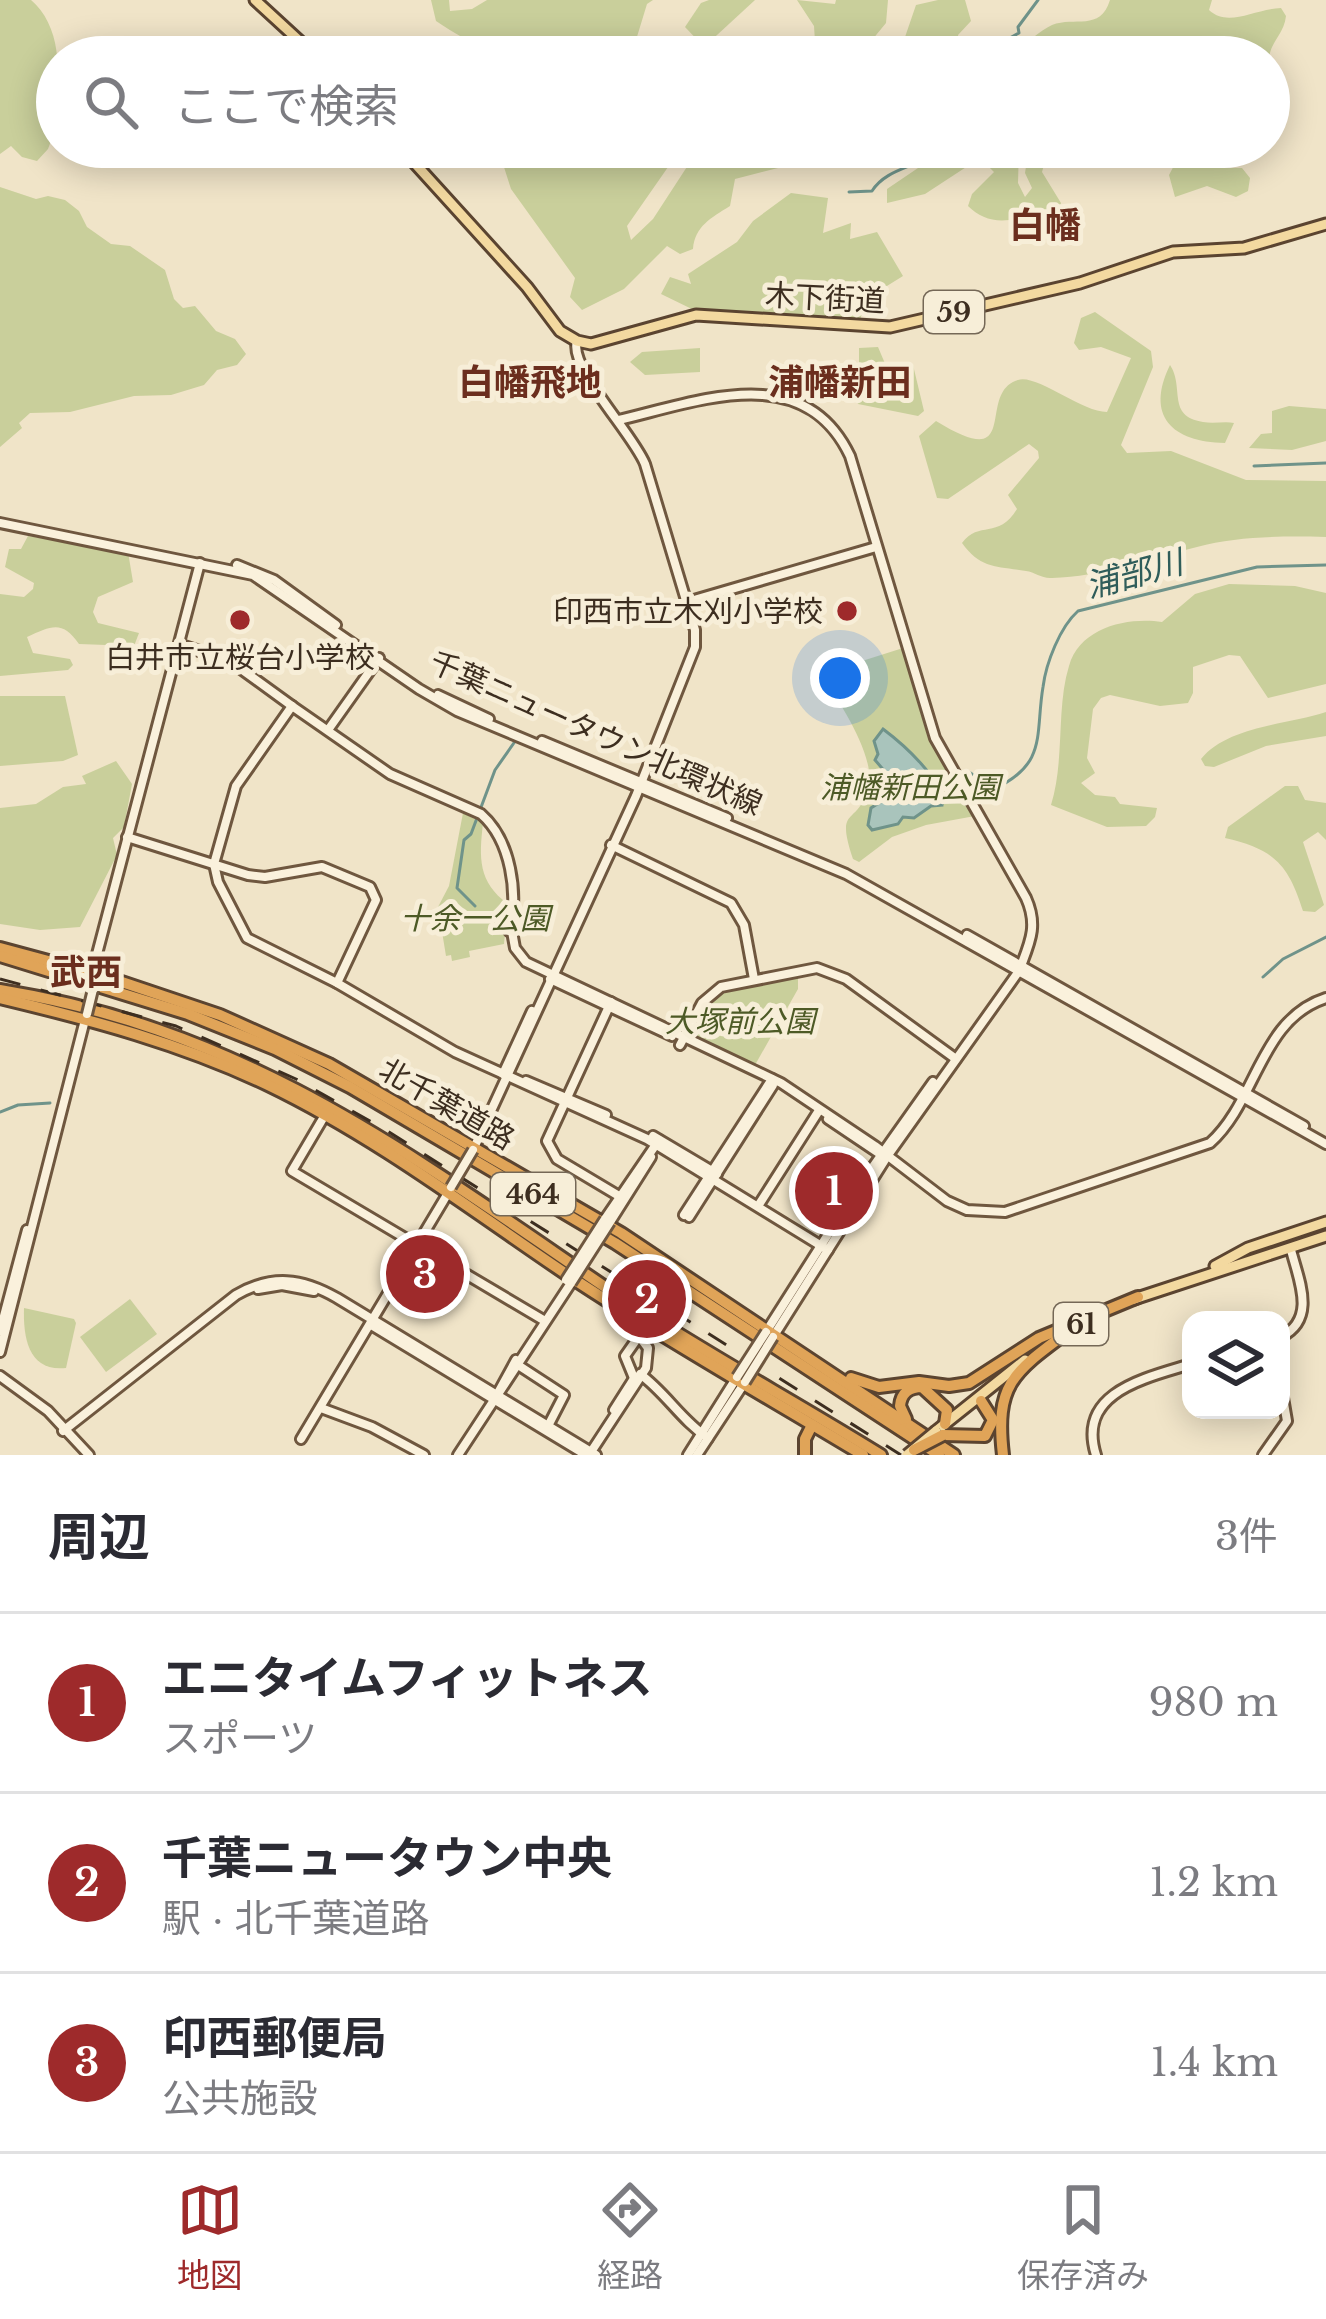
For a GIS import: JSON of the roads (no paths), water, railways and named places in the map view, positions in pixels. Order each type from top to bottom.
[{"type":"highway","name":"北千葉道路","points":[[0,952],[94,975],[277,1039],[350,1076],[622,1233],[954,1455]]},
{"type":"highway","name":"北千葉道路","points":[[0,952],[200,1018],[350,1087],[615,1243],[939,1455]]},
{"type":"highway","name":"北千葉道路","points":[[0,994],[84,1016],[217,1062],[325,1115],[448,1188],[578,1282],[860,1455]]},
{"type":"highway","name":"北千葉道路","points":[[0,994],[93,1010],[157,1029],[309,1094],[458,1185],[614,1292],[881,1455]]},
{"type":"highway","points":[[949,1386],[977,1379],[1040,1337],[1138,1297]]},
{"type":"highway","points":[[1003,1455],[1000,1419],[1006,1387],[1021,1367],[1065,1334]]},
{"type":"highway","points":[[801,1351],[870,1386],[919,1382],[967,1394]]},
{"type":"highway","points":[[910,1452],[941,1430],[947,1410],[928,1389],[915,1387],[903,1394],[900,1406],[906,1420],[954,1455]]},
{"type":"highway","points":[[941,1430],[985,1436],[993,1420],[981,1401]]},
{"type":"highway","points":[[805,1455],[805,1439],[812,1425]]},
{"type":"main road","points":[[255,0],[294,36]]},
{"type":"main road","points":[[419,168],[527,287],[560,331],[577,341]]},
{"type":"main road","name":"木下街道","points":[[577,341],[598,343],[697,315],[890,327],[1080,283],[1173,252],[1244,248],[1326,224]]},
{"type":"main road","name":"61","points":[[1249,1260],[1292,1250],[1326,1233]]},
{"type":"main road","name":"61","points":[[1160,1288],[1326,1233]]},
{"type":"main road","name":"61","points":[[941,1430],[1065,1334],[1248,1248],[1326,1233]]},
{"type":"street","points":[[301,1439],[472,1148],[640,785],[694,652],[687,602],[643,457],[577,360],[577,341]]},
{"type":"street","points":[[620,420],[748,394],[776,394],[808,406],[834,428],[848,451],[929,722],[1030,907],[1034,935],[1018,969],[884,1156],[705,1436],[688,1455]]},
{"type":"street","name":"千葉ニュータウン北環状線","points":[[0,521],[253,575],[459,705],[844,871],[1326,1142]]},
{"type":"street","name":"千葉ニュータウン北環状線","points":[[0,521],[256,570],[379,658]]},
{"type":"street","points":[[687,602],[876,547]]},
{"type":"street","points":[[129,838],[200,562]]},
{"type":"street","points":[[0,1352],[200,562]]},
{"type":"street","points":[[181,645],[230,661],[390,773],[481,814],[493,825],[504,847],[511,882],[509,944],[514,957],[821,1108],[884,1156]]},
{"type":"street","points":[[328,730],[379,658]]},
{"type":"street","points":[[292,706],[236,786],[214,864],[226,900],[247,938],[337,983],[455,1052],[658,1142],[823,1246]]},
{"type":"street","points":[[129,838],[266,877],[322,867],[373,889],[376,900],[337,983]]},
{"type":"street","points":[[611,845],[731,904],[744,925],[754,979]]},
{"type":"street","points":[[683,1042],[710,994],[727,984],[807,968],[835,973],[954,1058]]},
{"type":"street","points":[[771,1082],[959,1208],[1006,1212],[1204,1147],[1220,1135],[1281,1028],[1297,1012],[1326,998]]},
{"type":"street","points":[[610,1004],[548,1135],[549,1151],[619,1196]]},
{"type":"street","points":[[0,1333],[84,1016]]},
{"type":"street","points":[[687,1216],[771,1082]]},
{"type":"street","points":[[760,1203],[818,1112]]},
{"type":"street","points":[[325,1115],[292,1171],[543,1320]]},
{"type":"street","points":[[607,1220],[658,1142]]},
{"type":"street","points":[[496,1397],[658,1142]]},
{"type":"street","points":[[713,1175],[823,1246]]},
{"type":"street","points":[[1290,1330],[1304,1309],[1292,1250]]},
{"type":"street","points":[[66,1429],[239,1298],[282,1285],[308,1289],[371,1321],[590,1454]]},
{"type":"street","points":[[458,1455],[543,1320]]},
{"type":"street","points":[[590,1454],[638,1377],[649,1353],[639,1336],[626,1353],[629,1368],[638,1377],[661,1390],[686,1422],[705,1436]]},
{"type":"street","points":[[518,1365],[564,1395],[548,1426]]},
{"type":"street","points":[[1096,1455],[1092,1427],[1106,1399],[1124,1386],[1182,1367]]},
{"type":"street","points":[[0,1379],[66,1429],[86,1455]]},
{"type":"street","points":[[496,1397],[590,1454]]},
{"type":"street","points":[[321,1408],[372,1426],[424,1455]]},
{"type":"street","points":[[1263,1455],[1287,1419]]},
{"type":"street","points":[[697,1455],[705,1436]]},
{"type":"water","points":[[883,729],[929,774],[942,805],[872,830],[868,825],[871,808],[906,781],[896,770],[887,774],[875,760],[874,741]]},
{"type":"waterway","points":[[1014,36],[1038,0]]},
{"type":"waterway","points":[[849,192],[872,191],[906,168]]},
{"type":"waterway","points":[[1254,466],[1326,463]]},
{"type":"waterway","name":"浦部川","points":[[959,772],[969,772],[994,789],[1023,769],[1036,746],[1051,657],[1065,626],[1078,611],[1257,567],[1326,565]]},
{"type":"waterway","points":[[475,906],[457,888],[464,840],[471,834],[495,770],[516,740]]},
{"type":"waterway","name":"浦部川","points":[[937,784],[951,776]]},
{"type":"waterway","points":[[1263,977],[1283,959],[1326,937]]},
{"type":"waterway","points":[[0,1112],[18,1105],[50,1103]]},
{"type":"railway","points":[[0,979],[176,1026],[296,1079],[389,1132],[901,1455]]},
{"type":"place","name":"印西市立木刈小学校","points":[[847,611]]},
{"type":"place","name":"白井市立桜台小学校","points":[[240,620]]},
{"type":"place","name":"エニタイムフィットネス","points":[[834,1191]]},
{"type":"place","name":"印西郵便局","points":[[425,1274]]},
{"type":"place","name":"千葉ニュータウン中央","points":[[647,1299]]},
{"type":"district","name":"白幡","points":[[1045,225]]},
{"type":"district","name":"白幡飛地","points":[[530,382]]},
{"type":"district","name":"浦幡新田","points":[[840,382]]},
{"type":"district","name":"武西","points":[[86,972]]},
{"type":"park label","name":"浦幡新田公園","points":[[910,787]]},
{"type":"park label","name":"十余一公園","points":[[475,918]]},
{"type":"park label","name":"大塚前公園","points":[[740,1021]]}]
